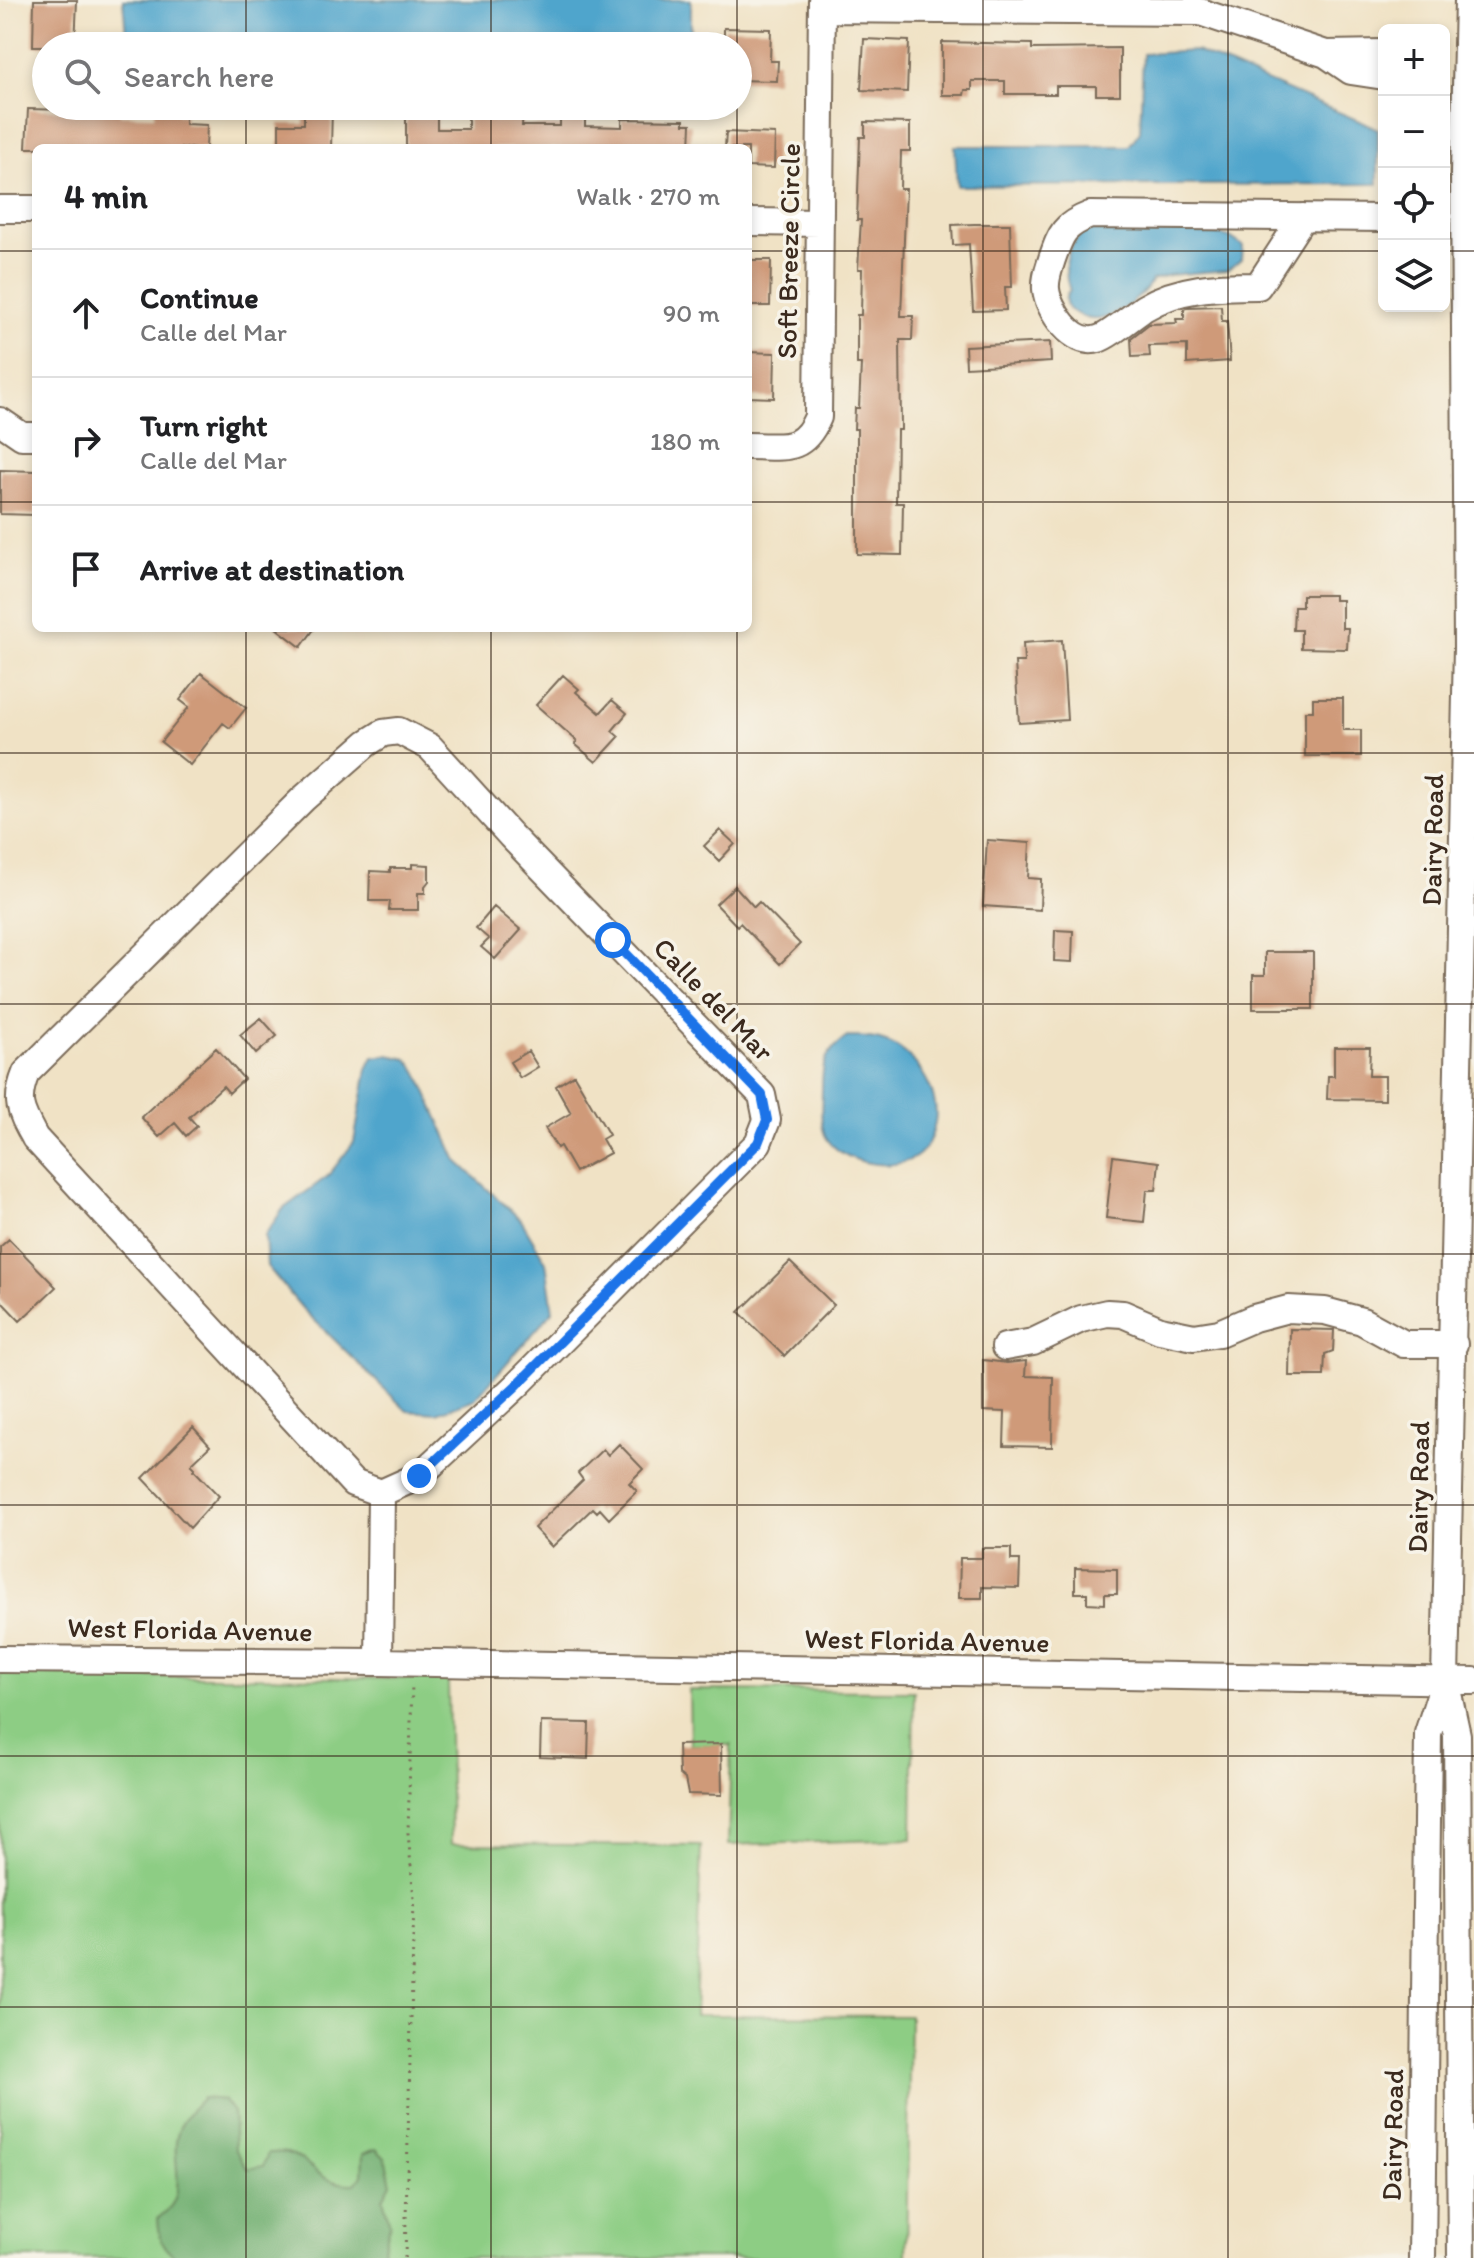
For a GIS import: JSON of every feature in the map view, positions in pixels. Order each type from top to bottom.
[{"type":"street","name":"Dairy Road","points":[[1461,2258],[1468,2201],[1457,1735],[1445,1680],[1454,1344],[1466,1129],[1471,648],[1454,223],[1455,64],[1468,0]]},
{"type":"street","points":[[822,5],[1200,12],[1326,54],[1351,71],[1378,75]]},
{"type":"street","name":"Soft Breeze Circle","points":[[752,446],[794,446],[811,433],[818,417],[822,5]]},
{"type":"street","points":[[1326,54],[1378,53]]},
{"type":"street","points":[[0,209],[32,209]]},
{"type":"street","points":[[1303,217],[1258,286],[1196,288],[1161,298],[1101,339],[1087,340],[1063,325],[1046,292],[1046,276],[1062,231],[1090,215],[1303,217],[1378,218]]},
{"type":"street","points":[[752,222],[820,223]]},
{"type":"street","points":[[0,421],[22,436],[32,436]]},
{"type":"street","name":"Calle del Mar","points":[[399,731],[430,747],[511,836],[762,1095],[767,1120],[758,1143],[517,1385],[419,1476],[381,1493],[353,1483],[35,1138],[19,1109],[19,1089],[26,1073],[303,799],[367,743],[383,733],[399,731]]},
{"type":"street","points":[[1005,1347],[1033,1342],[1081,1319],[1107,1313],[1123,1314],[1160,1330],[1194,1337],[1219,1333],[1254,1318],[1288,1309],[1325,1311],[1362,1321],[1404,1344],[1454,1344]]},
{"type":"street","points":[[379,1662],[381,1493]]},
{"type":"street","name":"West Florida Avenue","points":[[0,1659],[379,1662],[1474,1681]]},
{"type":"street","name":"Dairy Road","points":[[1422,2258],[1428,1733],[1445,1680]]},
{"type":"street","points":[[1423,2199],[1468,2201]]},
{"type":"path","points":[[405,2258],[414,1899],[408,1833],[413,1663]]},
{"type":"green space","points":[[0,1672],[448,1679],[451,1844],[701,1846],[695,2015],[910,2016],[906,2258],[0,2258]]},
{"type":"green space","points":[[689,1690],[914,1691],[912,1839],[728,1845],[731,1745],[690,1745]]},
{"type":"green space","points":[[203,2098],[224,2100],[233,2112],[235,2149],[248,2169],[263,2166],[268,2153],[285,2153],[296,2156],[331,2181],[355,2184],[362,2175],[363,2154],[376,2149],[385,2158],[391,2183],[383,2198],[390,2224],[381,2258],[178,2258],[168,2250],[162,2241],[158,2218],[175,2199],[179,2129],[186,2116]]},
{"type":"water","points":[[123,0],[691,0],[691,32],[126,32]]},
{"type":"water","points":[[1196,51],[1378,129],[1378,184],[957,186],[955,146],[1129,146],[1140,131],[1143,54]]},
{"type":"water","points":[[1104,226],[1144,230],[1189,227],[1230,237],[1243,246],[1242,259],[1227,270],[1169,275],[1152,280],[1141,295],[1114,314],[1105,318],[1086,318],[1068,309],[1066,304],[1070,291],[1067,258],[1083,233]]},
{"type":"water","points":[[847,1037],[874,1039],[894,1046],[914,1062],[929,1085],[936,1110],[933,1132],[922,1152],[914,1158],[892,1164],[866,1162],[843,1153],[826,1137],[821,1113],[824,1064],[829,1053]]},
{"type":"water","points":[[389,1055],[407,1059],[418,1073],[457,1161],[521,1220],[546,1262],[553,1311],[475,1399],[437,1413],[407,1411],[302,1308],[267,1266],[265,1235],[283,1209],[328,1176],[354,1142],[367,1069],[373,1057]]},
{"type":"building","points":[[34,0],[77,0],[76,32],[33,32]]},
{"type":"building","points":[[724,28],[771,29],[770,61],[778,61],[777,81],[752,80],[752,32],[724,32]]},
{"type":"building","points":[[864,39],[909,41],[907,92],[861,90]]},
{"type":"building","points":[[942,42],[1032,44],[1032,49],[1120,48],[1120,95],[1096,95],[1096,86],[1056,86],[1056,94],[1005,94],[1005,81],[972,81],[972,90],[965,90],[964,95],[942,95]]},
{"type":"building","points":[[28,109],[32,109],[32,120],[185,120],[185,124],[207,125],[206,144],[32,144],[32,148],[26,148]]},
{"type":"building","points":[[304,120],[332,120],[331,144],[279,144],[279,124],[304,124]]},
{"type":"building","points":[[406,120],[437,120],[437,129],[468,129],[468,120],[522,120],[522,126],[560,126],[560,120],[585,120],[585,126],[622,127],[622,120],[684,120],[684,124],[691,124],[690,144],[406,144]]},
{"type":"building","points":[[865,122],[910,123],[910,151],[901,151],[900,189],[906,189],[901,316],[913,316],[912,340],[900,340],[901,430],[897,430],[896,503],[903,503],[902,555],[857,554],[857,429],[854,429],[855,408],[859,408],[861,364],[857,364],[857,315],[861,315],[862,269],[858,269],[861,220],[857,220],[860,137],[865,137]]},
{"type":"building","points":[[726,132],[775,134],[774,168],[752,167],[752,144],[725,144]]},
{"type":"building","points":[[1010,224],[1012,287],[1005,287],[1006,310],[973,311],[969,244],[953,245],[952,225]]},
{"type":"building","points":[[752,260],[771,260],[770,306],[752,306]]},
{"type":"building","points":[[1221,306],[1222,321],[1227,321],[1230,361],[1187,364],[1187,345],[1149,346],[1150,356],[1132,357],[1131,338],[1149,324],[1177,323],[1176,319],[1184,319],[1184,309],[1188,307]]},
{"type":"building","points":[[1050,342],[1051,362],[966,367],[965,346]]},
{"type":"building","points":[[752,352],[775,353],[774,398],[752,397]]},
{"type":"building","points":[[0,470],[32,471],[32,515],[0,514]]},
{"type":"building","points":[[1302,595],[1334,595],[1334,600],[1342,600],[1342,628],[1348,628],[1347,649],[1301,648],[1301,630],[1293,630],[1294,607],[1302,607]]},
{"type":"building","points":[[281,632],[312,632],[301,647]]},
{"type":"building","points":[[1062,640],[1067,720],[1019,723],[1015,662],[1024,662],[1023,643]]},
{"type":"building","points":[[201,673],[246,708],[230,728],[223,723],[190,765],[161,742],[189,707],[180,700]]},
{"type":"building","points":[[563,675],[579,689],[576,692],[600,713],[612,700],[627,713],[612,731],[619,737],[596,762],[536,705]]},
{"type":"building","points":[[1313,698],[1343,698],[1343,730],[1361,730],[1361,756],[1305,756],[1305,711],[1313,711]]},
{"type":"building","points":[[720,830],[735,844],[719,861],[704,846]]},
{"type":"building","points":[[987,840],[1030,843],[1028,878],[1041,879],[1040,910],[983,906]]},
{"type":"building","points":[[412,864],[429,865],[425,893],[418,893],[418,910],[389,910],[390,901],[369,901],[370,871],[390,872],[390,868],[412,868]]},
{"type":"building","points":[[735,886],[754,907],[759,902],[800,944],[780,964],[740,923],[737,926],[716,904]]},
{"type":"building","points":[[494,907],[521,930],[495,959],[481,947],[489,939],[476,928]]},
{"type":"building","points":[[1055,930],[1073,931],[1072,962],[1054,961]]},
{"type":"building","points":[[1265,952],[1313,952],[1313,1009],[1253,1009],[1253,975],[1265,975]]},
{"type":"building","points":[[261,1018],[277,1036],[256,1054],[240,1035]]},
{"type":"building","points":[[1334,1047],[1370,1047],[1369,1076],[1385,1076],[1385,1100],[1327,1099],[1328,1076],[1334,1076]]},
{"type":"building","points":[[216,1048],[244,1079],[229,1093],[223,1086],[189,1117],[197,1126],[186,1136],[175,1123],[159,1137],[141,1117]]},
{"type":"building","points":[[528,1051],[538,1067],[520,1078],[510,1062]]},
{"type":"building","points":[[574,1075],[609,1135],[602,1139],[610,1153],[575,1172],[545,1128],[571,1113],[556,1086]]},
{"type":"building","points":[[1113,1156],[1159,1162],[1156,1190],[1147,1190],[1144,1222],[1106,1218]]},
{"type":"building","points":[[9,1239],[56,1287],[20,1321],[0,1300],[0,1247]]},
{"type":"building","points":[[790,1262],[834,1305],[784,1356],[739,1312]]},
{"type":"building","points":[[1290,1329],[1334,1330],[1333,1351],[1325,1354],[1324,1376],[1289,1376]]},
{"type":"building","points":[[983,1360],[1007,1363],[1026,1361],[1025,1376],[1053,1377],[1052,1447],[1004,1446],[1005,1412],[983,1411]]},
{"type":"building","points":[[193,1427],[210,1446],[191,1464],[219,1496],[190,1528],[143,1478]]},
{"type":"building","points":[[619,1444],[643,1469],[629,1483],[637,1491],[609,1519],[600,1509],[597,1512],[593,1508],[552,1547],[534,1528],[583,1480],[578,1473],[603,1449],[608,1455]]},
{"type":"building","points":[[982,1548],[1011,1548],[1011,1560],[1020,1560],[1019,1588],[982,1587],[982,1598],[959,1598],[960,1558],[982,1558]]},
{"type":"building","points":[[1075,1568],[1117,1569],[1117,1594],[1105,1594],[1105,1604],[1087,1603],[1087,1593],[1075,1593]]},
{"type":"building","points":[[541,1722],[589,1723],[588,1759],[540,1757]]},
{"type":"building","points":[[721,1744],[722,1795],[688,1794],[685,1779],[679,1774],[678,1745]]},
{"type":"route","points":[[419,1476],[517,1385],[758,1143],[767,1120],[762,1095],[613,940]]}]
